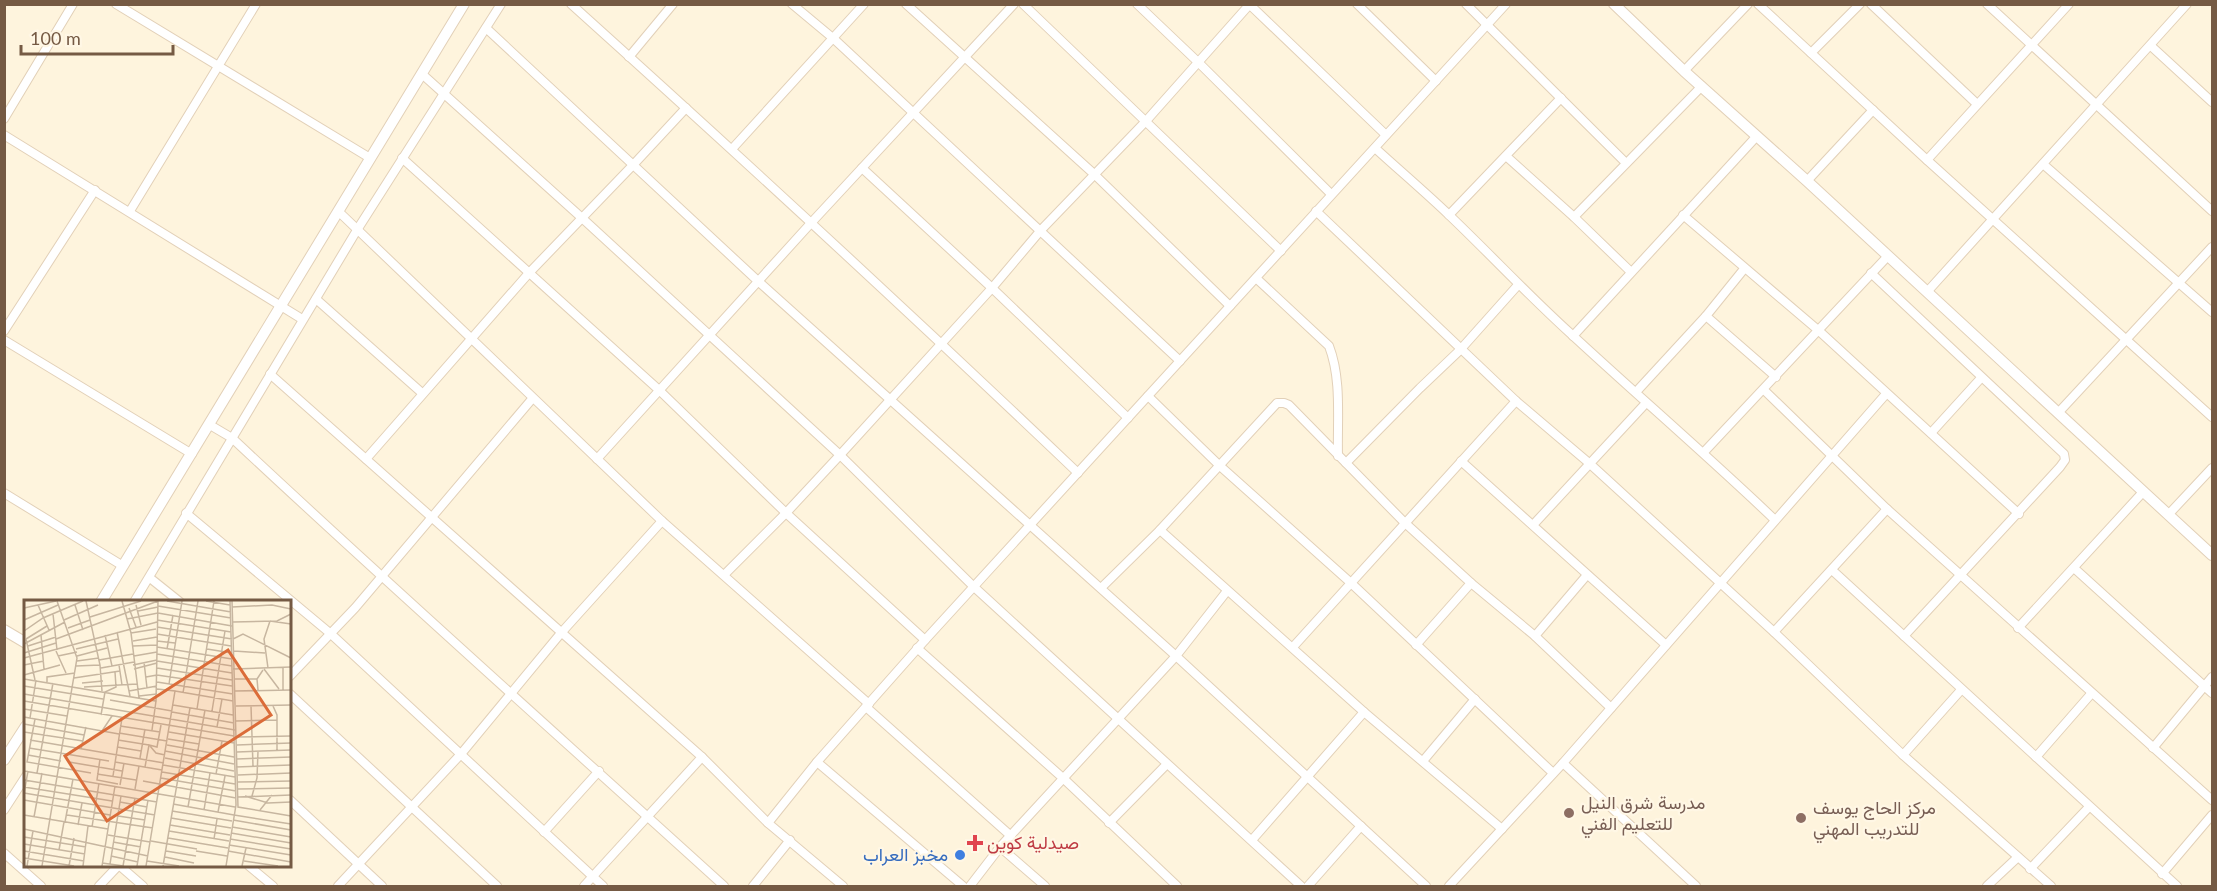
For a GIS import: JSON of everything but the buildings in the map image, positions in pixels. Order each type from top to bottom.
[{"type":"street","points":[[4,119],[73,4]]},
{"type":"street","points":[[116,4],[217,68],[370,158]]},
{"type":"street","points":[[129,211],[256,4]]},
{"type":"street","points":[[135,600],[302,319],[501,4]]},
{"type":"street","points":[[571,4],[942,343],[1077,473]]},
{"type":"street","points":[[629,57],[673,4]]},
{"type":"street","points":[[792,4],[834,39],[1180,361]]},
{"type":"street","points":[[732,149],[864,4]]},
{"type":"street","points":[[906,4],[1094,174],[1230,306]]},
{"type":"street","points":[[597,459],[1014,4]]},
{"type":"street","points":[[1023,4],[1281,251]]},
{"type":"street","points":[[1137,4],[1331,194]]},
{"type":"street","points":[[1356,4],[1436,81]]},
{"type":"street","points":[[1466,4],[1626,163]]},
{"type":"street","points":[[768,823],[817,762],[917,648],[1506,4]]},
{"type":"street","points":[[1614,4],[1684,71],[1807,181],[2212,555]]},
{"type":"street","points":[[1684,71],[1748,4]]},
{"type":"street","points":[[1758,4],[2212,417]]},
{"type":"street","points":[[1811,53],[1860,4]]},
{"type":"street","points":[[1871,4],[1977,104]]},
{"type":"street","points":[[1987,4],[2212,212]]},
{"type":"street","points":[[1927,160],[2069,4]]},
{"type":"street","points":[[1927,292],[2187,4]]},
{"type":"street","points":[[102,600],[464,5]]},
{"type":"street","points":[[724,575],[840,455],[992,288],[1041,230],[1146,121],[1249,5],[1386,135]]},
{"type":"street","points":[[486,28],[759,282],[1101,588],[1426,886]]},
{"type":"street","points":[[2151,46],[2212,102]]},
{"type":"street","points":[[422,74],[840,455],[974,586],[1301,886]]},
{"type":"street","points":[[1574,217],[1702,86]]},
{"type":"street","points":[[1449,215],[1561,98]]},
{"type":"street","points":[[366,459],[528,273],[686,108]]},
{"type":"street","points":[[1807,181],[1873,110]]},
{"type":"street","points":[[4,135],[302,319]]},
{"type":"street","points":[[1573,336],[1756,137]]},
{"type":"street","points":[[1375,148],[1449,215],[1518,285],[1776,520]]},
{"type":"street","points":[[1506,156],[1574,217],[1630,272]]},
{"type":"street","points":[[402,158],[659,390],[786,513],[925,640]]},
{"type":"street","points":[[2043,164],[2212,312]]},
{"type":"street","points":[[862,168],[1128,418]]},
{"type":"street","points":[[4,331],[95,190]]},
{"type":"street","points":[[1316,211],[1516,401],[1589,463],[1774,632],[1903,755],[2051,886]]},
{"type":"street","points":[[338,212],[662,521],[1011,836]]},
{"type":"street","points":[[1683,215],[1818,330],[2019,513]]},
{"type":"street","points":[[2058,413],[2212,247]]},
{"type":"street","points":[[1704,452],[1887,257]]},
{"type":"street","points":[[1636,392],[1706,316],[1744,268]]},
{"type":"street","points":[[1871,273],[2064,454],[2065,460],[1962,576],[1904,636]]},
{"type":"street","points":[[1256,278],[1329,346],[1336,376],[1338,456]]},
{"type":"street","points":[[1346,463],[1461,350],[1518,285]]},
{"type":"street","points":[[316,299],[422,393]]},
{"type":"street","points":[[1706,316],[1776,377]]},
{"type":"street","points":[[4,340],[192,454]]},
{"type":"street","points":[[270,374],[702,757],[768,823],[843,886]]},
{"type":"street","points":[[1931,433],[1981,378]]},
{"type":"street","points":[[1764,390],[1887,509],[2212,800]]},
{"type":"street","points":[[1449,886],[1563,763],[1886,394]]},
{"type":"street","points":[[1148,396],[1220,466],[1350,583],[1553,773]]},
{"type":"street","points":[[291,675],[331,634],[433,518],[532,399]]},
{"type":"street","points":[[1293,647],[1516,401]]},
{"type":"street","points":[[1101,588],[1160,530],[1277,403],[1284,402],[1404,522],[1472,584],[1535,636],[1611,708]]},
{"type":"street","points":[[1533,525],[1646,403]]},
{"type":"street","points":[[210,425],[232,438],[380,577],[599,771],[724,886]]},
{"type":"street","points":[[1461,461],[1666,645]]},
{"type":"street","points":[[2168,515],[2212,468]]},
{"type":"street","points":[[2018,628],[2143,492]]},
{"type":"street","points":[[4,493],[123,566]]},
{"type":"street","points":[[1774,632],[1887,509]]},
{"type":"street","points":[[186,513],[290,600]]},
{"type":"street","points":[[338,886],[461,754],[513,694],[561,633],[662,521]]},
{"type":"street","points":[[1160,530],[1364,712],[1502,829]]},
{"type":"street","points":[[2074,568],[2212,693]]},
{"type":"street","points":[[1832,570],[2177,886]]},
{"type":"street","points":[[1535,636],[1587,575]]},
{"type":"street","points":[[150,578],[178,600]]},
{"type":"street","points":[[1416,645],[1472,584]]},
{"type":"street","points":[[970,886],[1000,847],[1176,656],[1227,591]]},
{"type":"street","points":[[291,601],[331,634],[603,886]]},
{"type":"street","points":[[4,630],[24,642]]},
{"type":"street","points":[[917,648],[1064,779],[1176,886]]},
{"type":"street","points":[[2153,747],[2212,678]]},
{"type":"street","points":[[1903,755],[1961,690]]},
{"type":"street","points":[[2036,757],[2091,694]]},
{"type":"street","points":[[291,695],[497,886]]},
{"type":"street","points":[[1423,761],[1474,699]]},
{"type":"street","points":[[1252,840],[1364,712]]},
{"type":"street","points":[[4,760],[24,729]]},
{"type":"street","points":[[584,886],[702,757]]},
{"type":"street","points":[[817,762],[963,886]]},
{"type":"street","points":[[1563,763],[1696,886]]},
{"type":"street","points":[[1109,823],[1167,764]]},
{"type":"street","points":[[544,832],[599,771]]},
{"type":"street","points":[[4,810],[24,779]]},
{"type":"street","points":[[291,801],[382,886]]},
{"type":"street","points":[[2030,869],[2089,807]]},
{"type":"street","points":[[2162,874],[2212,815]]},
{"type":"street","points":[[1308,886],[1361,826]]},
{"type":"street","points":[[753,886],[790,840]]},
{"type":"street","points":[[1000,847],[1045,886]]},
{"type":"street","points":[[4,853],[41,886]]},
{"type":"street","points":[[1987,886],[2018,858]]},
{"type":"street","points":[[99,886],[118,867]]},
{"type":"street","points":[[120,867],[143,886]]},
{"type":"street","points":[[250,867],[273,886]]},
{"type":"place","name":"مدرسة شرق النيل للتعليم الفني","points":[[1569,813]]},
{"type":"place","name":"مركز الحاج يوسف للتدريب المهني","points":[[1801,818]]},
{"type":"place","name":"صيدلية كوين","points":[[975,843]]},
{"type":"place","name":"مخبز العراب","points":[[960,855]]}]
